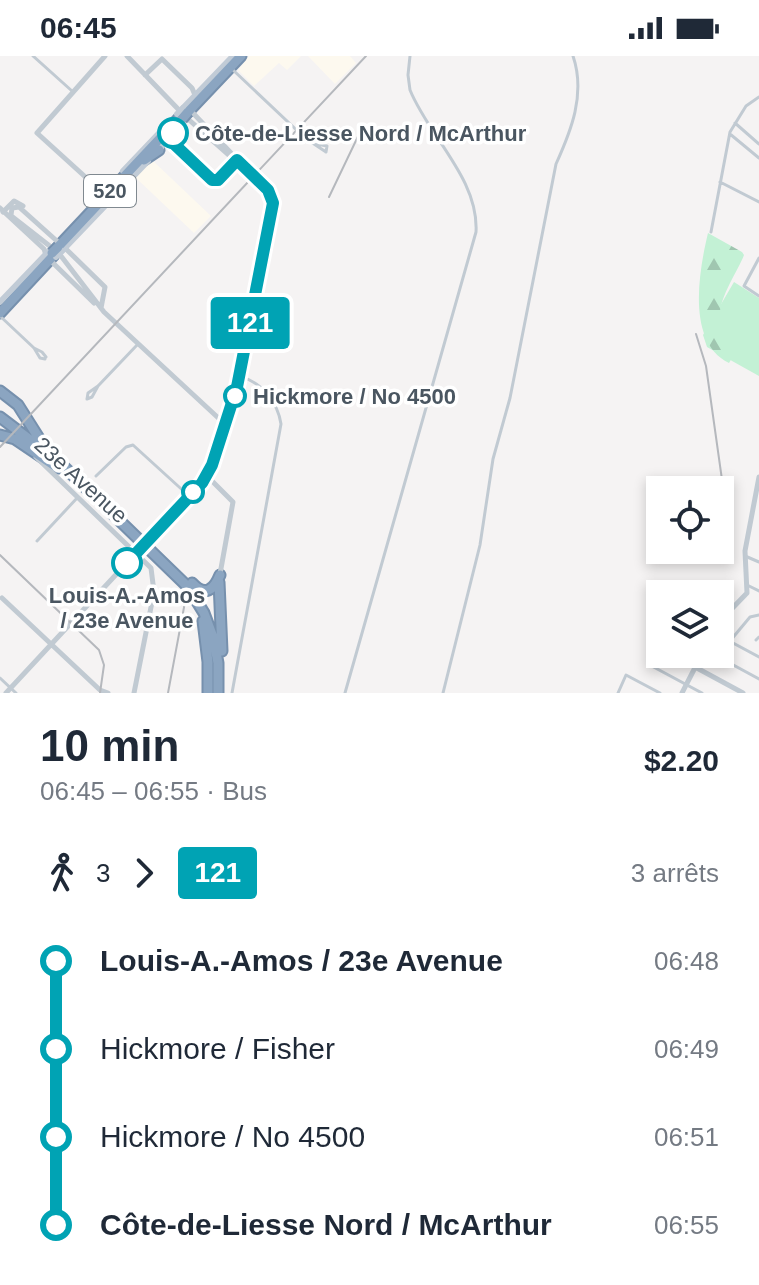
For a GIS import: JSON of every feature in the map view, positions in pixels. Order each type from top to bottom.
[{"type":"highway","name":"520","points":[[56,251],[166,137],[184,114],[229,71],[239,56]]},
{"type":"highway","name":"520","points":[[1,309],[239,56]]},
{"type":"highway","points":[[215,90],[229,71]]},
{"type":"highway","points":[[137,156],[166,137]]},
{"type":"highway","points":[[133,170],[159,150]]},
{"type":"highway","points":[[0,392],[11,405],[0,417],[129,527],[178,575],[201,607],[216,648],[216,693]]},
{"type":"highway","points":[[0,392],[19,407],[35,435],[62,467],[191,597],[203,621],[216,693]]},
{"type":"highway","points":[[0,438],[17,440],[62,467]]},
{"type":"highway","points":[[129,527],[165,556],[199,590],[207,592],[213,589],[220,575]]},
{"type":"highway","points":[[216,693],[220,575]]},
{"type":"main road","points":[[184,114],[196,91],[239,56]]},
{"type":"main road","points":[[56,251],[137,156],[215,90]]},
{"type":"main road","points":[[1,309],[159,150],[166,137]]},
{"type":"street","points":[[33,56],[74,92]]},
{"type":"street","points":[[103,193],[37,134],[107,56]]},
{"type":"street","points":[[0,678],[11,691],[207,476],[227,426],[240,377],[273,203],[268,190],[125,56]]},
{"type":"street","points":[[345,693],[476,232],[475,211],[467,189],[410,90],[410,56]]},
{"type":"street","points":[[443,693],[480,545],[493,459],[510,398],[556,164],[566,146],[576,112],[576,64],[573,56]]},
{"type":"street","points":[[145,75],[162,59],[196,91]]},
{"type":"street","points":[[229,71],[305,138],[316,144]]},
{"type":"street","points":[[711,232],[730,134],[748,104],[759,97]]},
{"type":"street","points":[[735,123],[759,144]]},
{"type":"street","points":[[730,134],[759,158]]},
{"type":"street","points":[[166,137],[213,181],[218,180],[237,160]]},
{"type":"street","points":[[720,182],[759,202]]},
{"type":"street","points":[[2,209],[18,201],[94,300],[227,426]]},
{"type":"street","points":[[11,215],[11,208],[18,206],[36,222]]},
{"type":"street","points":[[2,209],[44,249],[56,251],[94,300]]},
{"type":"street","points":[[2,209],[100,283],[106,289],[103,298]]},
{"type":"street","points":[[759,258],[744,286],[759,296]]},
{"type":"street","points":[[94,300],[102,294],[100,283]]},
{"type":"street","points":[[94,300],[103,298]]},
{"type":"street","points":[[94,300],[103,298]]},
{"type":"street","points":[[1,309],[34,348]]},
{"type":"street","points":[[98,386],[138,344]]},
{"type":"street","points":[[232,693],[281,424],[278,413],[259,385],[240,377]]},
{"type":"street","name":"23e Avenue","points":[[0,438],[33,455],[140,553]]},
{"type":"street","points":[[96,476],[126,447],[133,445],[189,496]]},
{"type":"street","points":[[207,476],[229,496],[233,504],[220,575]]},
{"type":"street","points":[[734,606],[745,595],[747,585],[745,556],[756,512],[759,477]]},
{"type":"street","points":[[37,541],[78,497]]},
{"type":"street","points":[[133,693],[151,587],[149,572],[140,553]]},
{"type":"street","points":[[745,556],[759,562]]},
{"type":"street","points":[[747,585],[759,591]]},
{"type":"street","points":[[2,598],[100,690],[108,693]]},
{"type":"street","points":[[734,636],[750,617],[759,615]]},
{"type":"street","points":[[734,643],[759,657]]},
{"type":"street","points":[[734,665],[759,679]]},
{"type":"street","points":[[655,668],[702,693]]},
{"type":"street","points":[[682,693],[695,668]]},
{"type":"street","points":[[698,668],[743,693]]},
{"type":"street","points":[[618,693],[628,675],[660,693]]},
{"type":"shaded area","points":[[249,56],[301,56],[287,70],[279,63],[254,86],[238,70]]},
{"type":"shaded area","points":[[308,56],[350,56],[356,63],[335,84]]},
{"type":"shaded area","points":[[152,160],[211,216],[194,233],[135,177]]},
{"type":"green space","points":[[708,233],[744,255],[720,313],[725,330],[742,341],[729,363],[715,353],[701,323],[699,285]]},
{"type":"green space","points":[[734,282],[759,298],[759,376],[707,347],[703,335]]},
{"type":"railway","points":[[0,447],[366,56]]},
{"type":"railway","points":[[329,197],[362,128]]},
{"type":"railway","points":[[696,334],[706,366],[721,476]]},
{"type":"railway","points":[[0,555],[99,650],[104,665],[100,693]]},
{"type":"railway","points":[[168,693],[185,602]]},
{"type":"bus line","name":"121","points":[[127,563],[202,483],[212,465],[237,387],[273,203],[268,190],[237,160],[218,180],[212,180],[174,144],[170,136],[173,133]]},
{"type":"place","name":"Côte-de-Liesse Nord / McArthur","points":[[173,133]]},
{"type":"place","name":"Hickmore / No 4500","points":[[235,396]]},
{"type":"place","name":"Louis-A.-Amos / 23e Avenue","points":[[127,563]]}]
